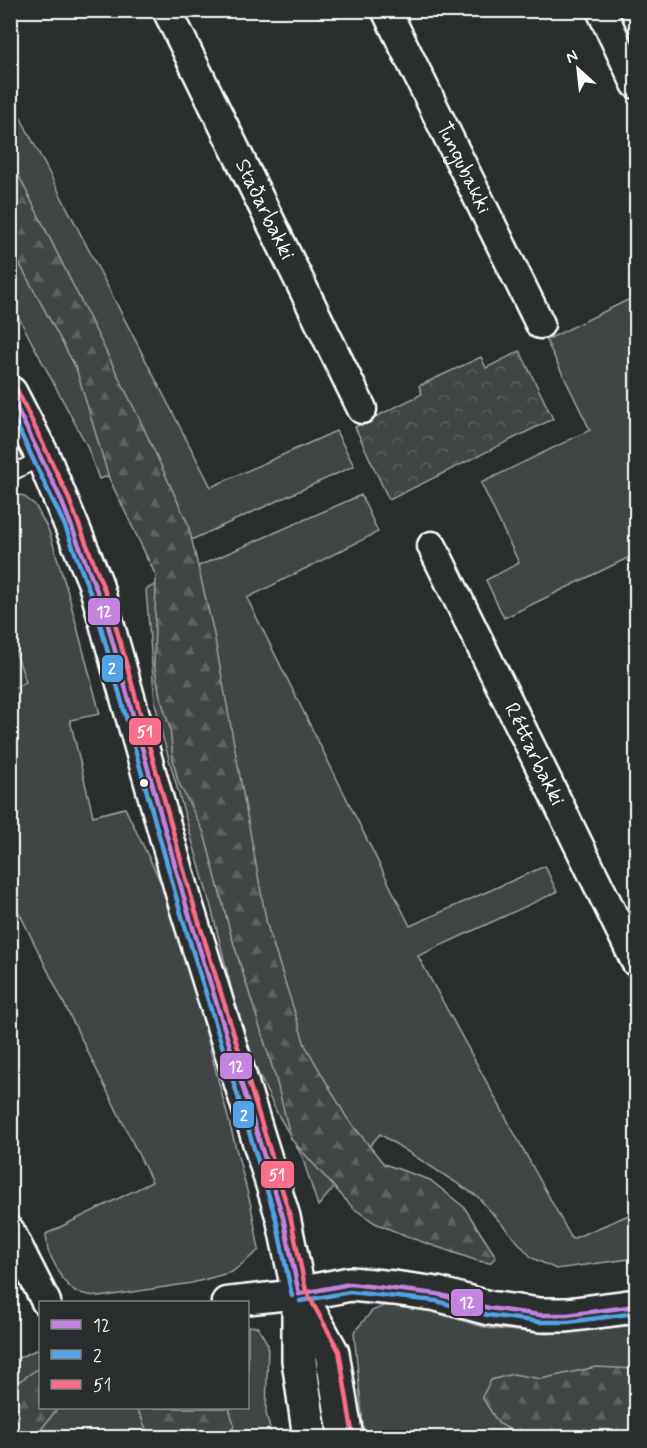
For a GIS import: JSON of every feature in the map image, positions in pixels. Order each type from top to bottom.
[{"type":"street","name":"Staðarbakki","points":[[167,10],[362,409]]},
{"type":"street","name":"Tungubakki","points":[[386,10],[540,324]]},
{"type":"street","points":[[601,10],[636,84]]},
{"type":"street","points":[[10,393],[43,457],[95,582],[186,905],[283,1217],[299,1294],[299,1360],[310,1437]]},
{"type":"street","name":"Réttarbakki","points":[[432,546],[636,962]]},
{"type":"street","points":[[10,1232],[45,1301]]},
{"type":"street","points":[[235,1301],[299,1294],[350,1284],[437,1294],[489,1308],[540,1315],[567,1316],[636,1306]]},
{"type":"street","points":[[299,1294],[332,1353],[346,1437]]},
{"type":"lane","points":[[10,474],[43,457]]},
{"type":"shaded area","points":[[10,638],[26,682],[11,690],[10,690]]},
{"type":"green space","points":[[10,97],[211,487],[336,431],[354,466],[147,560],[127,470],[99,479],[87,446],[11,303]]},
{"type":"green space","points":[[10,158],[140,420],[188,524],[214,634],[267,925],[305,1045],[347,1118],[384,1164],[430,1180],[464,1207],[496,1257],[490,1263],[411,1238],[375,1223],[353,1208],[291,1139],[276,1079],[231,935],[204,833],[178,781],[170,728],[160,696],[154,664],[156,576],[109,478],[76,368],[11,248]]},
{"type":"green space","points":[[636,296],[636,554],[504,618],[486,580],[519,563],[481,483],[590,430],[546,340]]},
{"type":"green space","points":[[520,351],[553,419],[389,500],[355,427],[422,394],[419,386],[481,357],[486,368]]},
{"type":"green space","points":[[22,495],[35,505],[49,531],[100,714],[70,720],[93,816],[125,808],[174,910],[251,1206],[259,1250],[232,1272],[192,1283],[99,1297],[75,1292],[63,1280],[48,1251],[46,1234],[152,1182],[11,896],[11,690],[26,682],[11,638],[10,496]]},
{"type":"green space","points":[[361,495],[378,532],[247,598],[410,926],[545,866],[557,892],[418,956],[572,1239],[636,1212],[636,1258],[556,1269],[532,1258],[477,1196],[380,1134],[318,1206],[302,1156],[277,1113],[246,1047],[211,907],[155,703],[146,589]]},
{"type":"green space","points":[[394,1301],[488,1328],[547,1334],[636,1325],[636,1437],[364,1437],[354,1332],[372,1311]]},
{"type":"green space","points":[[249,1326],[258,1327],[268,1345],[266,1413],[272,1437],[11,1437],[10,1362],[39,1348],[39,1409],[249,1409]]},
{"type":"green space","points":[[596,1367],[636,1369],[636,1437],[524,1437],[498,1423],[482,1397],[491,1380],[513,1374],[541,1379]]},
{"type":"green space","points":[[39,1370],[39,1409],[57,1409],[35,1437],[11,1437],[11,1387]]},
{"type":"green space","points":[[137,1409],[229,1409],[234,1424],[231,1437],[147,1437]]},
{"type":"transit line","name":"51","points":[[17,390],[67,494],[109,602],[193,903],[290,1215],[306,1291],[339,1351],[353,1437]]},
{"type":"transit line","name":"12","points":[[10,394],[60,497],[102,604],[186,905],[283,1217],[299,1294]]},
{"type":"transit line","name":"2","points":[[10,411],[65,526],[95,606],[179,907],[276,1219],[292,1296]]},
{"type":"transit line","name":"12","points":[[299,1294],[350,1284],[437,1294],[489,1308],[540,1315],[567,1315],[636,1306]]},
{"type":"transit line","name":"2","points":[[300,1301],[350,1292],[436,1301],[488,1315],[540,1322],[568,1322],[636,1313]]}]
